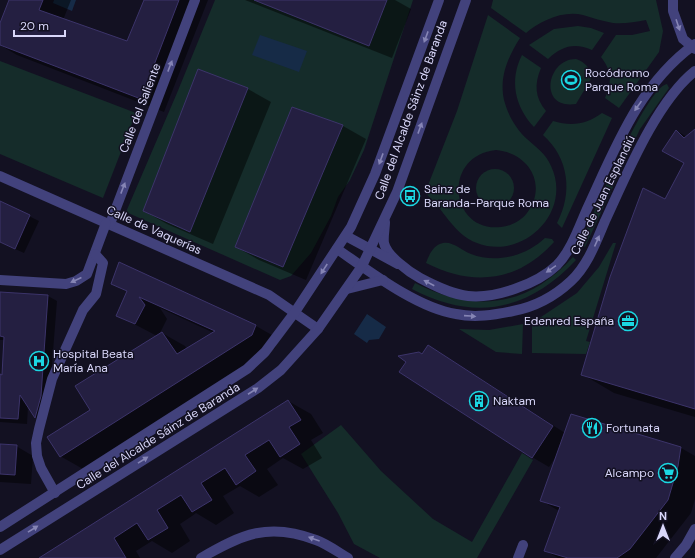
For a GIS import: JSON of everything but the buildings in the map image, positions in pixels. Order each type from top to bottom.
[{"type":"street","name":"Calle del Saliente","points":[[0,280],[66,284],[76,281],[87,274],[108,224],[195,0]]},
{"type":"street","name":"Calle del Alcalde Sáinz de Baranda","points":[[0,527],[247,369],[265,352],[295,312],[346,236],[375,174],[439,0]]},
{"type":"street","name":"Calle del Alcalde Sáinz de Baranda","points":[[0,550],[258,388],[281,370],[318,329],[362,266],[397,192],[466,0]]},
{"type":"street","points":[[673,0],[673,11],[681,33],[684,39],[694,46]]},
{"type":"street","name":"Calle de Juan Esplandiú","points":[[346,236],[437,287],[468,296],[496,294],[529,284],[557,264],[570,244],[617,142],[634,112],[654,84],[694,46]]},
{"type":"street","name":"Calle de Juan Esplandiú","points":[[337,249],[383,280],[432,308],[455,314],[474,316],[527,308],[554,294],[572,281],[589,258],[630,167],[657,118],[676,92],[695,71]]},
{"type":"street","name":"Calle de Vaquerías","points":[[0,176],[269,295],[295,312]]},
{"type":"street","name":"Calle de Juan Esplandiú","points":[[385,216],[384,244],[400,265]]},
{"type":"street","points":[[55,492],[41,468],[37,456],[36,443],[52,379],[83,310],[96,294],[103,263],[95,254]]},
{"type":"street","points":[[347,289],[383,280]]},
{"type":"street","points":[[295,312],[318,329]]},
{"type":"street","points":[[675,558],[686,545],[695,529]]},
{"type":"street","points":[[201,558],[226,542],[254,533],[284,530],[317,540],[348,558]]},
{"type":"street","points":[[518,558],[522,545]]},
{"type":"green space","points":[[215,0],[413,0],[364,150],[350,180],[338,197],[331,216],[311,253],[291,276],[280,280],[126,212]]},
{"type":"green space","points":[[493,0],[656,0],[663,31],[659,52],[619,108],[605,98],[609,87],[610,77],[605,62],[601,57],[616,35],[632,35],[650,31],[646,20],[613,23],[583,15],[568,14],[560,15],[538,24],[526,33],[491,8]]},
{"type":"green space","points":[[488,15],[520,38],[508,60],[504,75],[504,100],[510,116],[516,126],[523,135],[544,154],[551,166],[556,183],[555,200],[549,215],[540,228],[526,239],[511,245],[494,247],[477,243],[461,234],[432,199],[425,193],[457,111]],"holes":[[[496,150],[508,152],[518,157],[532,172],[536,192],[533,202],[525,216],[516,223],[501,227],[484,226],[471,218],[463,207],[459,193],[460,179],[466,165],[478,155]]]},
{"type":"green space","points":[[578,26],[591,28],[604,33],[592,50],[580,46],[563,48],[548,59],[529,45],[554,29]]},
{"type":"green space","points":[[522,55],[541,68],[537,80],[537,91],[542,106],[546,111],[534,127],[522,111],[516,93],[516,74]]},
{"type":"green space","name":"Rocódromo Parque Roma","points":[[576,59],[587,66],[592,77],[576,104],[564,104],[556,100],[551,92],[550,84],[558,67],[566,61]]},
{"type":"green space","points":[[0,61],[136,113],[103,198],[0,154]]},
{"type":"green space","points":[[667,84],[669,88],[640,129],[585,247],[580,244],[633,130],[646,107],[658,91]]},
{"type":"green space","points":[[602,113],[612,118],[562,228],[557,223],[565,200],[566,176],[558,154],[552,144],[543,135],[553,121],[573,124],[591,120]]},
{"type":"green space","points":[[495,169],[508,175],[514,188],[508,201],[495,207],[482,201],[476,188],[482,175]]},
{"type":"green space","points":[[545,238],[552,239],[554,242],[525,266],[510,273],[478,277],[461,275],[444,271],[426,263],[434,248],[443,243],[450,243],[468,253],[481,257],[500,258],[520,254],[529,250]]},
{"type":"green space","points":[[613,243],[616,243],[586,341],[590,342],[586,354],[532,353],[532,323],[577,293],[599,267]]},
{"type":"green space","points":[[573,257],[576,260],[558,277],[539,291],[520,300],[500,306],[479,308],[457,306],[435,299],[412,289],[415,283],[437,293],[458,299],[479,301],[499,300],[518,296],[537,287],[555,274]]},
{"type":"green space","points":[[523,324],[522,354],[496,352],[459,329],[489,330]]},
{"type":"green space","points":[[341,425],[381,471],[433,519],[472,542],[522,453],[533,460],[477,558],[380,558],[354,544],[338,513],[301,454]]},
{"type":"water","points":[[54,0],[76,0],[72,11],[53,3]]},
{"type":"water","points":[[260,35],[307,51],[299,72],[252,55]]},
{"type":"water","points":[[367,314],[386,327],[379,339],[369,340],[367,343],[354,334]]},
{"type":"place","name":"Rocódromo Parque Roma","points":[[571,80]]},
{"type":"place","name":"Sainz de Baranda-Parque Roma","points":[[410,196]]},
{"type":"place","name":"Edenred España","points":[[628,321]]},
{"type":"place","name":"Hospital Beata María Ana","points":[[39,361]]},
{"type":"place","name":"Naktam","points":[[479,401]]},
{"type":"place","name":"Fortunata","points":[[592,428]]},
{"type":"place","name":"Alcampo","points":[[668,473]]}]
